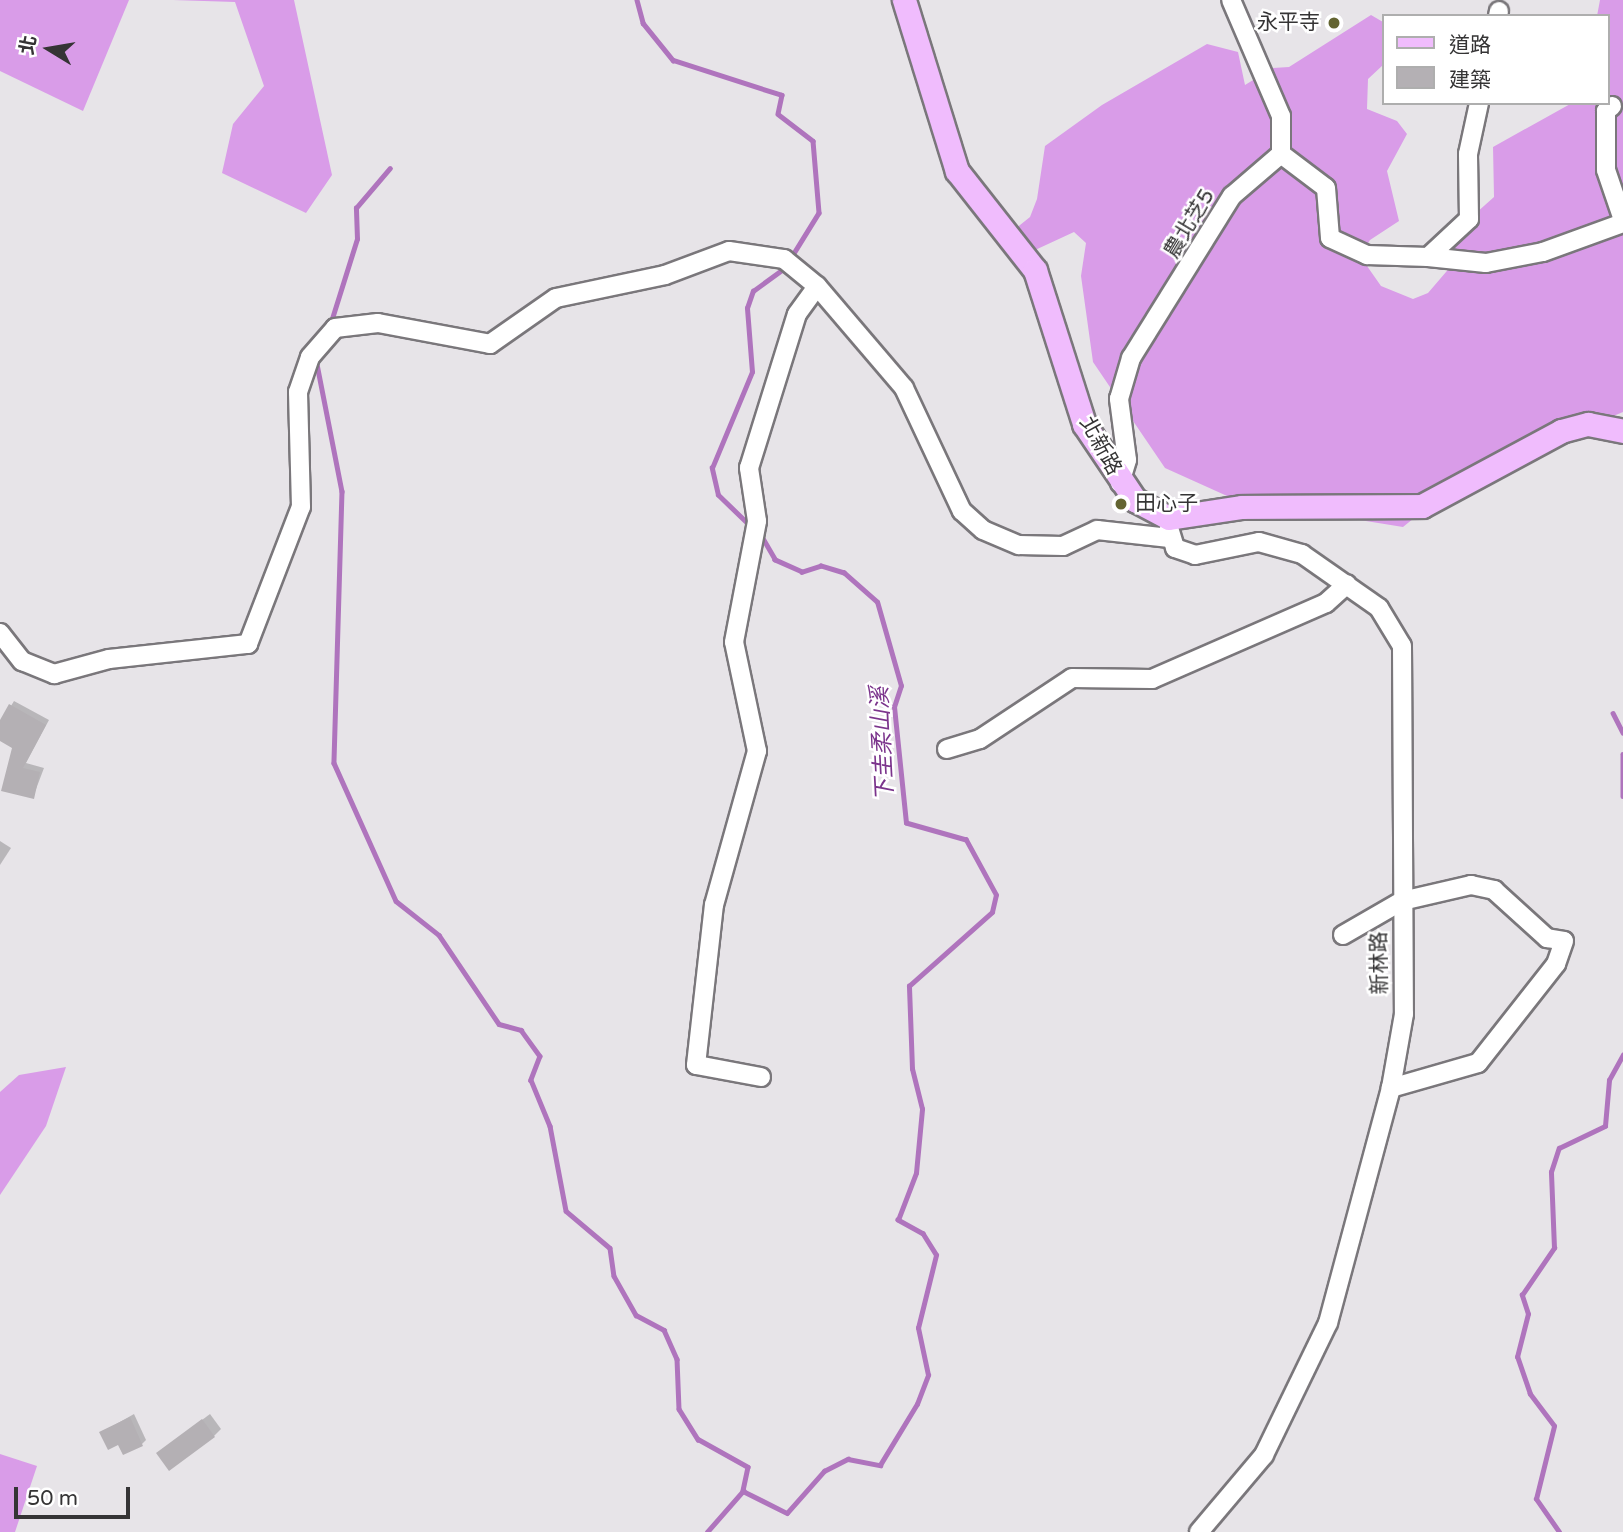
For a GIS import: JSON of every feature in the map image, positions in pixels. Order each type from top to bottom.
[{"type":"main road","name":"北新路","points":[[904,0],[933,75],[940,131],[957,171],[1035,270],[1084,424],[1120,483],[1135,500],[1169,528]]},
{"type":"main road","points":[[1169,528],[1242,507],[1422,506],[1561,431],[1588,424],[1623,431]]},
{"type":"street","points":[[1231,0],[1281,116],[1281,154],[1326,188],[1330,239],[1367,255],[1486,263],[1543,252],[1623,221],[1606,170],[1606,111],[1612,106]]},
{"type":"street","points":[[1427,257],[1469,219],[1468,154],[1479,105]]},
{"type":"street","name":"農北芝5","points":[[1120,483],[1127,460],[1119,399],[1131,358],[1232,196],[1281,154]]},
{"type":"street","points":[[0,633],[22,661],[54,674],[109,659],[248,644],[302,507],[298,392],[310,357],[335,328],[377,323],[490,344],[556,298],[665,275],[729,251],[784,259],[817,286],[904,388],[962,511],[983,530],[1019,545],[1063,546],[1097,530],[1169,528]]},
{"type":"street","points":[[761,1077],[696,1065],[714,905],[757,751],[734,642],[757,521],[749,468],[797,314],[817,286]]},
{"type":"street","name":"新林路","points":[[1169,528],[1175,548],[1195,555],[1259,542],[1302,554],[1379,608],[1402,646],[1404,1014],[1391,1088],[1328,1323],[1264,1455],[1199,1532]]},
{"type":"street","points":[[947,749],[980,739],[1072,678],[1152,679],[1326,603],[1347,584]]},
{"type":"street","points":[[1343,935],[1402,901],[1471,885],[1494,890],[1547,938],[1564,941],[1556,964],[1478,1063],[1391,1088]]},
{"type":"shaded area","points":[[0,0],[129,0],[83,111],[0,71]]},
{"type":"shaded area","points":[[173,0],[294,0],[332,175],[306,213],[222,173],[233,124],[264,86],[235,2]]},
{"type":"shaded area","points":[[1600,0],[1623,0],[1623,412],[1462,479],[1403,527],[1236,500],[1165,468],[1093,362],[1081,276],[1086,243],[1074,232],[1020,257],[1005,252],[1004,238],[1030,217],[1037,199],[1045,146],[1102,105],[1207,44],[1238,52],[1245,85],[1273,68],[1289,67],[1371,15],[1382,21],[1382,66],[1368,79],[1367,109],[1397,121],[1407,134],[1387,171],[1399,221],[1370,240],[1360,256],[1381,286],[1413,299],[1428,293],[1452,265],[1457,230],[1494,197],[1493,147],[1568,105],[1609,105],[1609,14],[1597,14]]},
{"type":"shaded area","points":[[66,1067],[46,1126],[0,1195],[0,1092],[19,1075]]},
{"type":"shaded area","points":[[0,1454],[37,1466],[15,1532],[0,1532]]},
{"type":"building","points":[[9,704],[46,725],[23,768],[40,772],[34,799],[1,791],[12,748],[0,741],[0,720]]},
{"type":"building","points":[[130,1417],[143,1446],[123,1455],[118,1445],[108,1450],[99,1432]]},
{"type":"building","points":[[202,1419],[215,1437],[169,1471],[156,1453]]},
{"type":"waterway","name":"下圭柔山溪","points":[[637,0],[643,23],[673,60],[782,95],[778,114],[813,141],[819,213],[790,260]]},
{"type":"waterway","points":[[330,325],[357,239],[356,208],[390,168]]},
{"type":"waterway","name":"下圭柔山溪","points":[[752,528],[718,495],[712,468],[752,372],[747,308],[753,291],[786,267]]},
{"type":"waterway","points":[[316,359],[342,491],[334,763],[396,901],[439,935],[499,1024],[521,1030],[540,1056],[531,1080],[550,1126],[566,1211],[610,1248],[614,1276],[636,1315],[664,1330],[677,1359],[679,1409],[698,1439],[748,1467],[743,1491]]},
{"type":"waterway","name":"下圭柔山溪","points":[[707,1532],[743,1491],[787,1513],[824,1471],[848,1459],[880,1465],[917,1404],[928,1375],[918,1328],[936,1255],[923,1234],[898,1220],[916,1173],[922,1109],[912,1069],[909,986],[992,912],[996,895],[966,840],[906,823],[894,707],[901,686],[877,602],[844,573],[821,566],[802,572],[775,560],[761,536]]},
{"type":"waterway","points":[[1613,713],[1623,733]]},
{"type":"waterway","points":[[1623,754],[1623,796]]},
{"type":"waterway","points":[[1559,1532],[1536,1499],[1554,1426],[1530,1394],[1517,1357],[1528,1314],[1522,1295],[1554,1248],[1551,1172],[1559,1148],[1605,1126],[1609,1080],[1623,1055]]},
{"type":"place","name":"永平寺","points":[[1334,23]]},
{"type":"place","name":"田心子","points":[[1121,504]]}]
